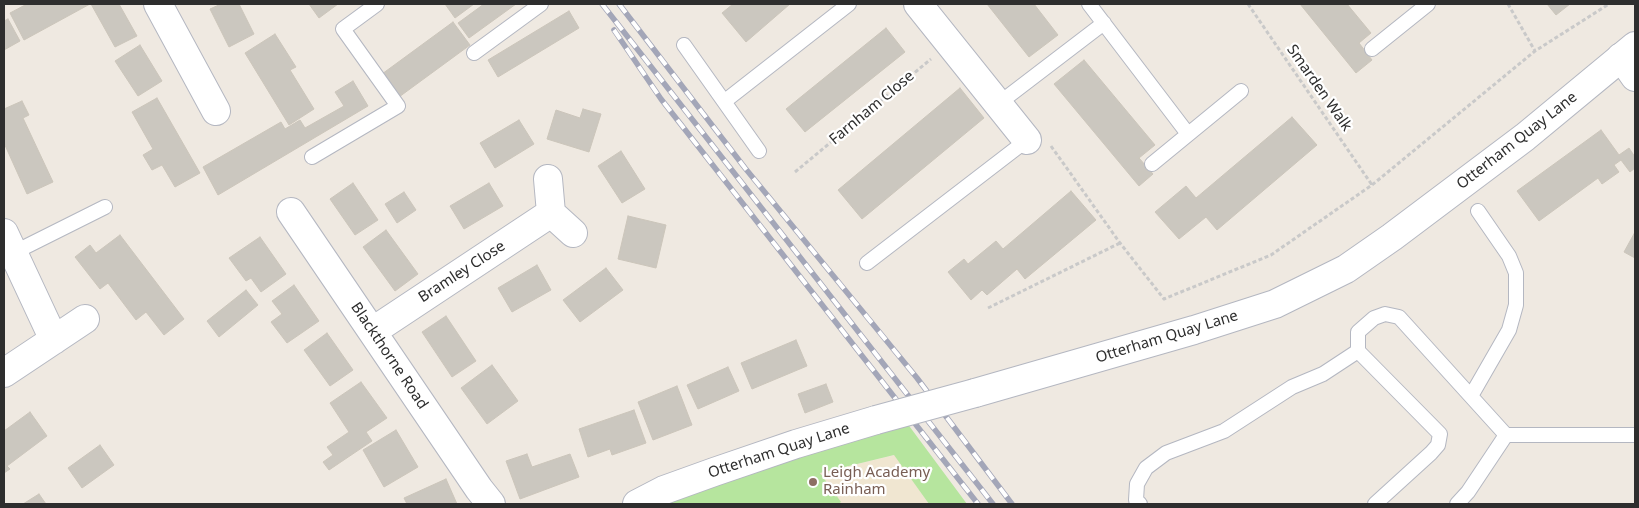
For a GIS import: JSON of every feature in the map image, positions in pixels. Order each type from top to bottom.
[{"type":"street","points":[[158,4],[216,111]]},
{"type":"street","points":[[918,4],[998,104],[1038,141]]},
{"type":"street","name":"Otterham Quay Lane","points":[[637,504],[664,490],[796,444],[1194,330],[1274,304],[1346,270],[1630,60]]},
{"type":"street","points":[[548,179],[551,213],[573,233]]},
{"type":"street","name":"Blackthorne Road","points":[[291,212],[489,503]]},
{"type":"street","name":"Bramley Close","points":[[372,331],[551,213]]},
{"type":"street","points":[[8,243],[54,340]]},
{"type":"street","points":[[4,373],[85,319]]},
{"type":"lane","points":[[312,157],[398,106],[343,30],[377,4]]},
{"type":"lane","points":[[474,52],[541,4]]},
{"type":"lane","points":[[725,101],[849,4]]},
{"type":"lane","points":[[1090,4],[1188,134]]},
{"type":"lane","points":[[1372,49],[1413,8],[1428,4]]},
{"type":"lane","points":[[998,104],[1104,23]]},
{"type":"lane","points":[[684,45],[759,152]]},
{"type":"lane","points":[[1152,164],[1241,91]]},
{"type":"lane","points":[[867,263],[1038,141]]},
{"type":"lane","points":[[8,243],[105,207]]},
{"type":"lane","points":[[1471,396],[1509,330],[1516,305],[1516,273],[1509,256],[1478,211]]},
{"type":"lane","points":[[1375,504],[1431,453],[1438,445],[1440,434],[1358,351],[1358,332],[1374,318],[1386,314],[1399,317],[1506,435],[1635,436]]},
{"type":"lane","points":[[1140,504],[1136,500],[1137,484],[1146,468],[1166,453],[1224,431],[1292,387],[1323,374],[1358,351]]},
{"type":"lane","points":[[1457,504],[1468,492],[1506,435]]},
{"type":"path","name":"Smarden Walk","points":[[1248,4],[1372,185]]},
{"type":"path","points":[[1508,4],[1535,51]]},
{"type":"path","points":[[1038,141],[1164,299],[1272,255],[1372,185],[1535,51],[1609,4]]},
{"type":"path","name":"Farnham Close","points":[[795,172],[950,43]]},
{"type":"path","points":[[988,308],[1120,243]]},
{"type":"shaded area","name":"Leigh Academy Rainham","points":[[895,455],[929,504],[664,504],[820,473]]},
{"type":"green space","points":[[904,419],[967,504],[929,504],[894,455],[820,473],[841,502],[838,504],[664,504]]},
{"type":"building","points":[[27,4],[90,4],[24,40],[10,13]]},
{"type":"building","points":[[91,4],[119,4],[137,36],[115,47]]},
{"type":"building","points":[[221,4],[239,4],[254,34],[229,47],[210,9]]},
{"type":"building","points":[[309,4],[338,4],[319,18]]},
{"type":"building","points":[[445,4],[474,4],[455,18]]},
{"type":"building","points":[[484,4],[516,4],[469,38],[458,23]]},
{"type":"building","points":[[733,4],[790,4],[746,42],[722,13]]},
{"type":"building","points":[[987,4],[1034,4],[1058,35],[1029,57]]},
{"type":"building","points":[[1300,4],[1347,4],[1371,33],[1359,43],[1372,60],[1356,73]]},
{"type":"building","points":[[1547,4],[1570,4],[1556,15]]},
{"type":"building","points":[[569,11],[579,28],[498,77],[488,60]]},
{"type":"building","points":[[8,19],[20,41],[4,50],[4,21]]},
{"type":"building","points":[[453,22],[470,45],[399,97],[382,74]]},
{"type":"building","points":[[886,28],[905,52],[805,132],[786,109]]},
{"type":"building","points":[[275,34],[296,67],[290,70],[314,109],[289,125],[245,53]]},
{"type":"building","points":[[140,45],[162,81],[138,96],[115,61]]},
{"type":"building","points":[[1084,60],[1155,145],[1139,158],[1153,174],[1139,186],[1054,84]]},
{"type":"building","points":[[353,81],[368,106],[218,195],[203,167],[281,122],[285,129],[300,120],[305,128],[344,106],[335,92]]},
{"type":"building","points":[[960,88],[984,118],[862,219],[838,190]]},
{"type":"building","points":[[157,98],[200,173],[175,187],[162,165],[152,170],[143,155],[153,149],[132,112]]},
{"type":"building","points":[[22,101],[29,115],[23,118],[53,182],[27,194],[4,143],[4,109]]},
{"type":"building","points":[[583,109],[601,114],[589,152],[547,139],[556,110],[580,118]]},
{"type":"building","points":[[1292,117],[1317,145],[1217,230],[1206,217],[1179,239],[1155,212],[1186,186],[1196,198]]},
{"type":"building","points":[[519,120],[534,144],[495,168],[480,143]]},
{"type":"building","points":[[1601,130],[1619,155],[1629,148],[1635,157],[1635,168],[1630,172],[1621,160],[1614,165],[1619,172],[1602,184],[1598,178],[1539,221],[1517,191]]},
{"type":"building","points":[[621,151],[645,189],[622,203],[598,166]]},
{"type":"building","points":[[353,183],[378,220],[355,235],[330,199]]},
{"type":"building","points":[[489,183],[503,206],[464,229],[450,206]]},
{"type":"building","points":[[1071,191],[1096,220],[1025,279],[1017,269],[987,295],[982,290],[971,300],[948,272],[964,259],[968,264],[996,241],[1003,249]]},
{"type":"building","points":[[404,192],[416,210],[397,223],[385,204]]},
{"type":"building","points":[[628,216],[666,225],[656,268],[618,259]]},
{"type":"building","points":[[386,230],[418,274],[395,291],[363,247]]},
{"type":"building","points":[[1635,232],[1635,258],[1624,252]]},
{"type":"building","points":[[120,235],[184,319],[164,335],[146,312],[136,320],[108,283],[100,289],[75,257],[90,245],[96,253]]},
{"type":"building","points":[[260,237],[286,274],[261,292],[251,278],[246,281],[229,258]]},
{"type":"building","points":[[537,265],[551,290],[512,312],[498,288]]},
{"type":"building","points":[[606,268],[623,290],[580,322],[563,300]]},
{"type":"building","points":[[294,285],[319,321],[287,343],[271,322],[282,314],[272,301]]},
{"type":"building","points":[[246,290],[258,305],[219,337],[207,321]]},
{"type":"building","points":[[446,316],[476,361],[452,377],[422,332]]},
{"type":"building","points":[[327,333],[353,370],[330,386],[304,350]]},
{"type":"building","points":[[796,340],[807,366],[752,389],[741,363]]},
{"type":"building","points":[[492,365],[518,401],[487,424],[461,388]]},
{"type":"building","points":[[728,367],[739,391],[698,409],[687,385]]},
{"type":"building","points":[[361,382],[387,418],[366,432],[372,441],[329,470],[323,462],[333,455],[327,447],[349,432],[330,403]]},
{"type":"building","points":[[826,384],[833,402],[805,413],[798,394]]},
{"type":"building","points":[[677,386],[692,425],[653,440],[638,402]]},
{"type":"building","points":[[634,410],[646,443],[612,455],[610,449],[588,457],[579,429]]},
{"type":"building","points":[[30,412],[47,436],[7,466],[10,469],[4,473],[4,431]]},
{"type":"building","points":[[396,430],[418,467],[384,487],[363,450]]},
{"type":"building","points":[[100,445],[114,465],[82,488],[68,468]]},
{"type":"building","points":[[527,454],[532,467],[570,454],[579,477],[520,499],[506,461]]},
{"type":"building","points":[[446,479],[457,504],[407,504],[404,498]]},
{"type":"building","points":[[39,494],[46,504],[23,504]]},
{"type":"railway","points":[[602,4],[993,504]]},
{"type":"railway","points":[[619,4],[745,168],[917,378],[1012,504]]},
{"type":"railway","points":[[614,30],[661,99],[978,504]]},
{"type":"place","name":"Leigh Academy Rainham","points":[[813,482]]}]
